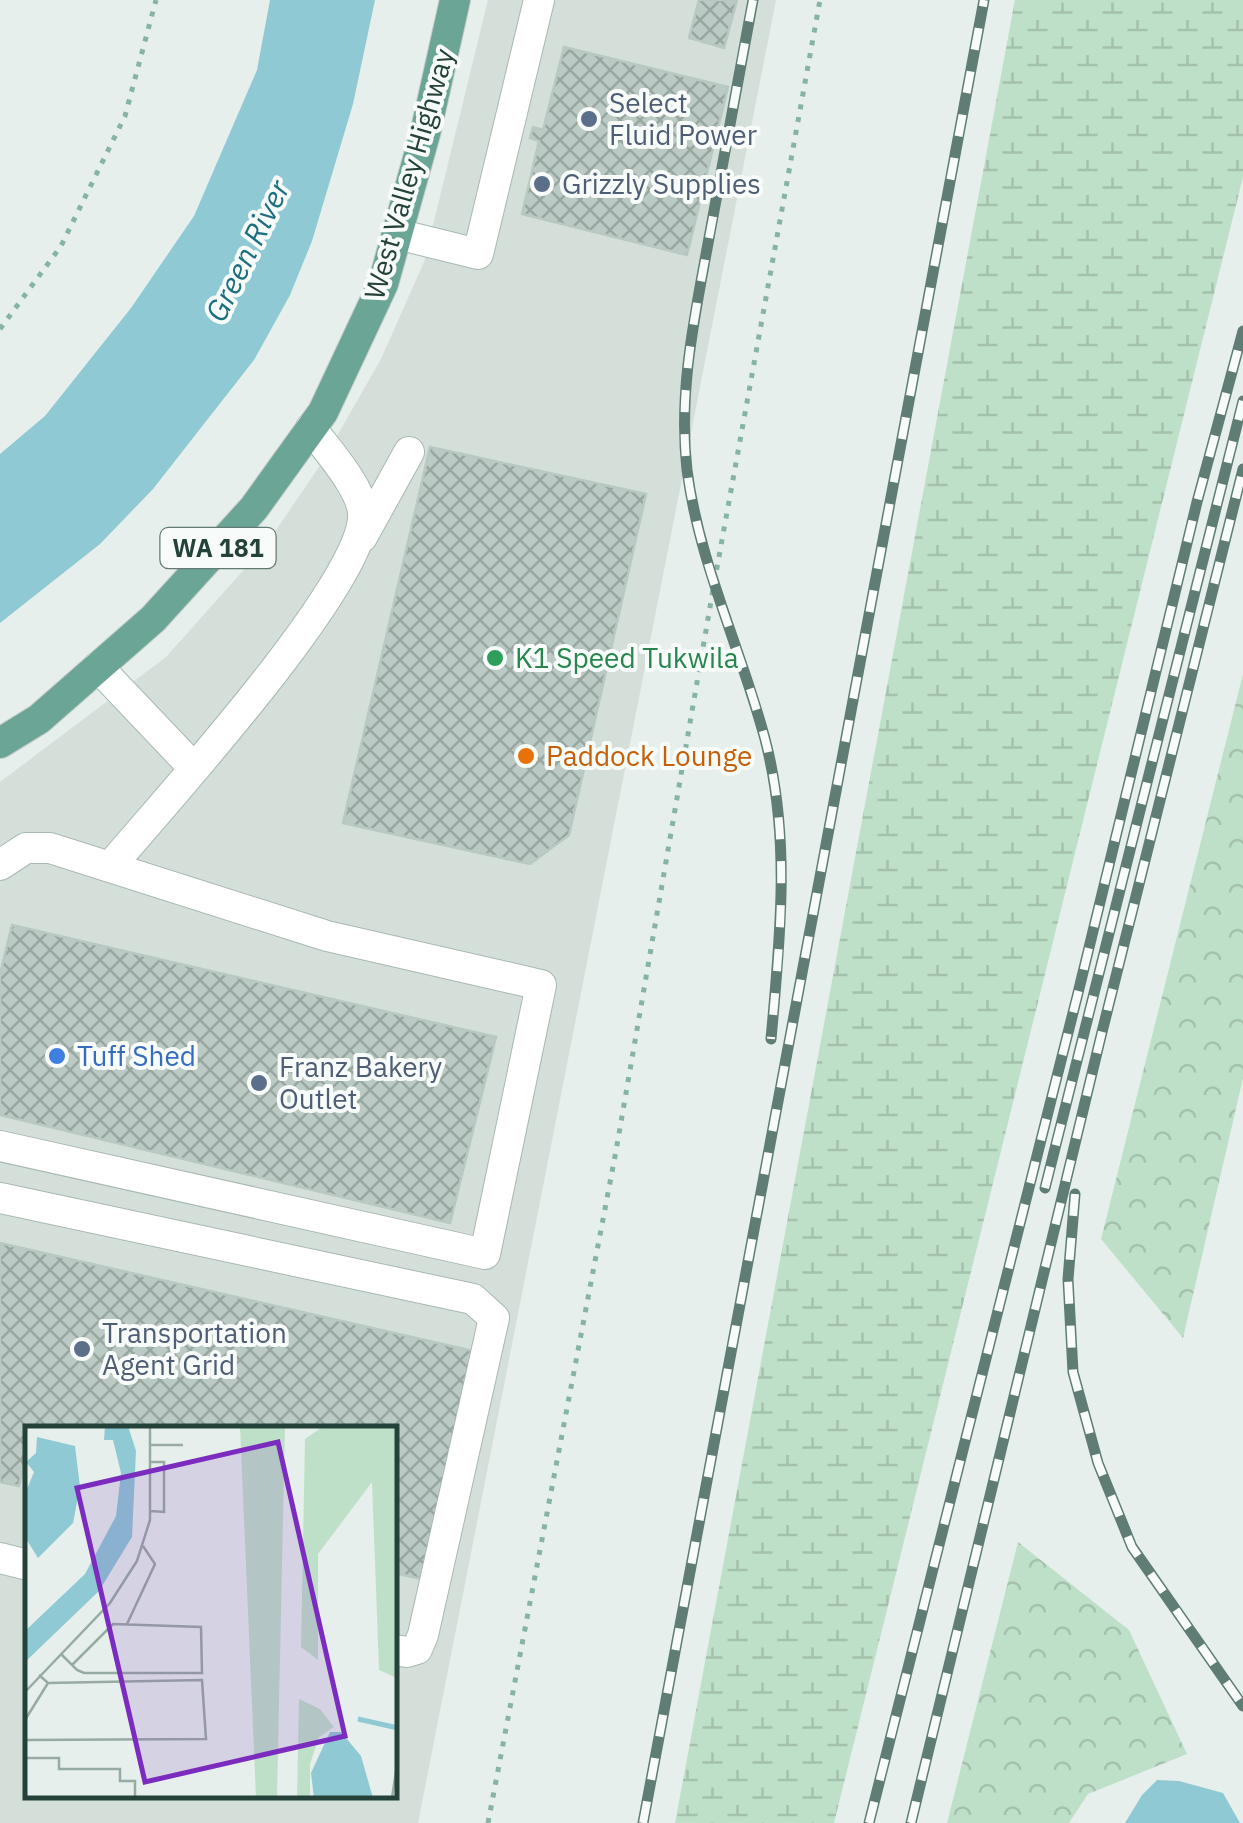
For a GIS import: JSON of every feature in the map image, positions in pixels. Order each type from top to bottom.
[{"type":"main road","name":"West Valley Highway","points":[[0,743],[39,719],[153,619],[254,508],[323,412],[383,284],[425,134],[454,0]]},
{"type":"lane","points":[[397,234],[478,254],[538,0]]},
{"type":"lane","points":[[312,428],[359,496],[364,515],[356,548]]},
{"type":"lane","points":[[110,867],[274,671],[326,600],[409,452]]},
{"type":"lane","points":[[98,667],[194,767]]},
{"type":"lane","points":[[0,863],[26,848],[50,848],[327,936],[541,985],[485,1254],[0,1146]]},
{"type":"lane","points":[[0,1198],[473,1299],[494,1318],[423,1635],[417,1649],[398,1650]]},
{"type":"lane","points":[[0,1558],[25,1564]]},
{"type":"path","points":[[0,330],[61,246],[125,116],[156,0]]},
{"type":"path","points":[[488,1823],[616,1151],[820,0]]},
{"type":"shaded area","points":[[488,0],[776,0],[418,1823],[0,1823],[0,782],[166,657],[265,546],[321,464],[381,359],[424,262]]},
{"type":"green space","points":[[1015,0],[1243,0],[1243,177],[834,1823],[675,1823]]},
{"type":"green space","points":[[1243,674],[1243,1078],[1183,1338],[1101,1239]]},
{"type":"green space","points":[[1018,1542],[1129,1630],[1187,1754],[1088,1794],[1069,1823],[947,1823]]},
{"type":"water","name":"Green River","points":[[270,0],[375,0],[353,104],[312,241],[290,295],[254,360],[153,489],[100,544],[0,623],[0,454],[45,416],[131,308],[194,216],[257,70]]},
{"type":"water","points":[[1157,1780],[1179,1781],[1223,1793],[1240,1823],[1125,1823],[1142,1795]]},
{"type":"building","points":[[699,0],[737,0],[724,48],[689,38]]},
{"type":"building","points":[[564,47],[728,87],[687,255],[522,214],[539,141],[530,138],[533,127],[543,130]]},
{"type":"building","name":"K1 Speed Tukwila","points":[[430,447],[646,494],[569,835],[530,864],[343,823]]},
{"type":"building","points":[[12,925],[496,1037],[450,1223],[0,1115],[0,974]]},
{"type":"building","points":[[0,1243],[473,1351],[421,1579],[398,1574],[398,1426],[25,1426],[25,1465],[19,1486],[0,1482]]},
{"type":"railway","points":[[753,0],[694,324],[686,382],[685,441],[701,539],[755,705],[773,776],[781,889],[771,1039]]},
{"type":"railway","points":[[643,1823],[984,0]]},
{"type":"railway","points":[[869,1823],[1197,502],[1243,331]]},
{"type":"railway","points":[[1045,1188],[1243,401]]},
{"type":"railway","points":[[911,1823],[1243,469]]},
{"type":"railway","points":[[1075,1194],[1068,1279],[1073,1372],[1098,1463],[1132,1547],[1243,1706]]},
{"type":"place","name":"Select Fluid Power","points":[[589,119]]},
{"type":"place","name":"Grizzly Supplies","points":[[542,184]]},
{"type":"place","name":"K1 Speed Tukwila","points":[[495,658]]},
{"type":"place","name":"Paddock Lounge","points":[[526,756]]},
{"type":"place","name":"Tuff Shed","points":[[57,1056]]},
{"type":"place","name":"Franz Bakery Outlet","points":[[259,1083]]},
{"type":"place","name":"Transportation Agent Grid","points":[[82,1349]]}]
